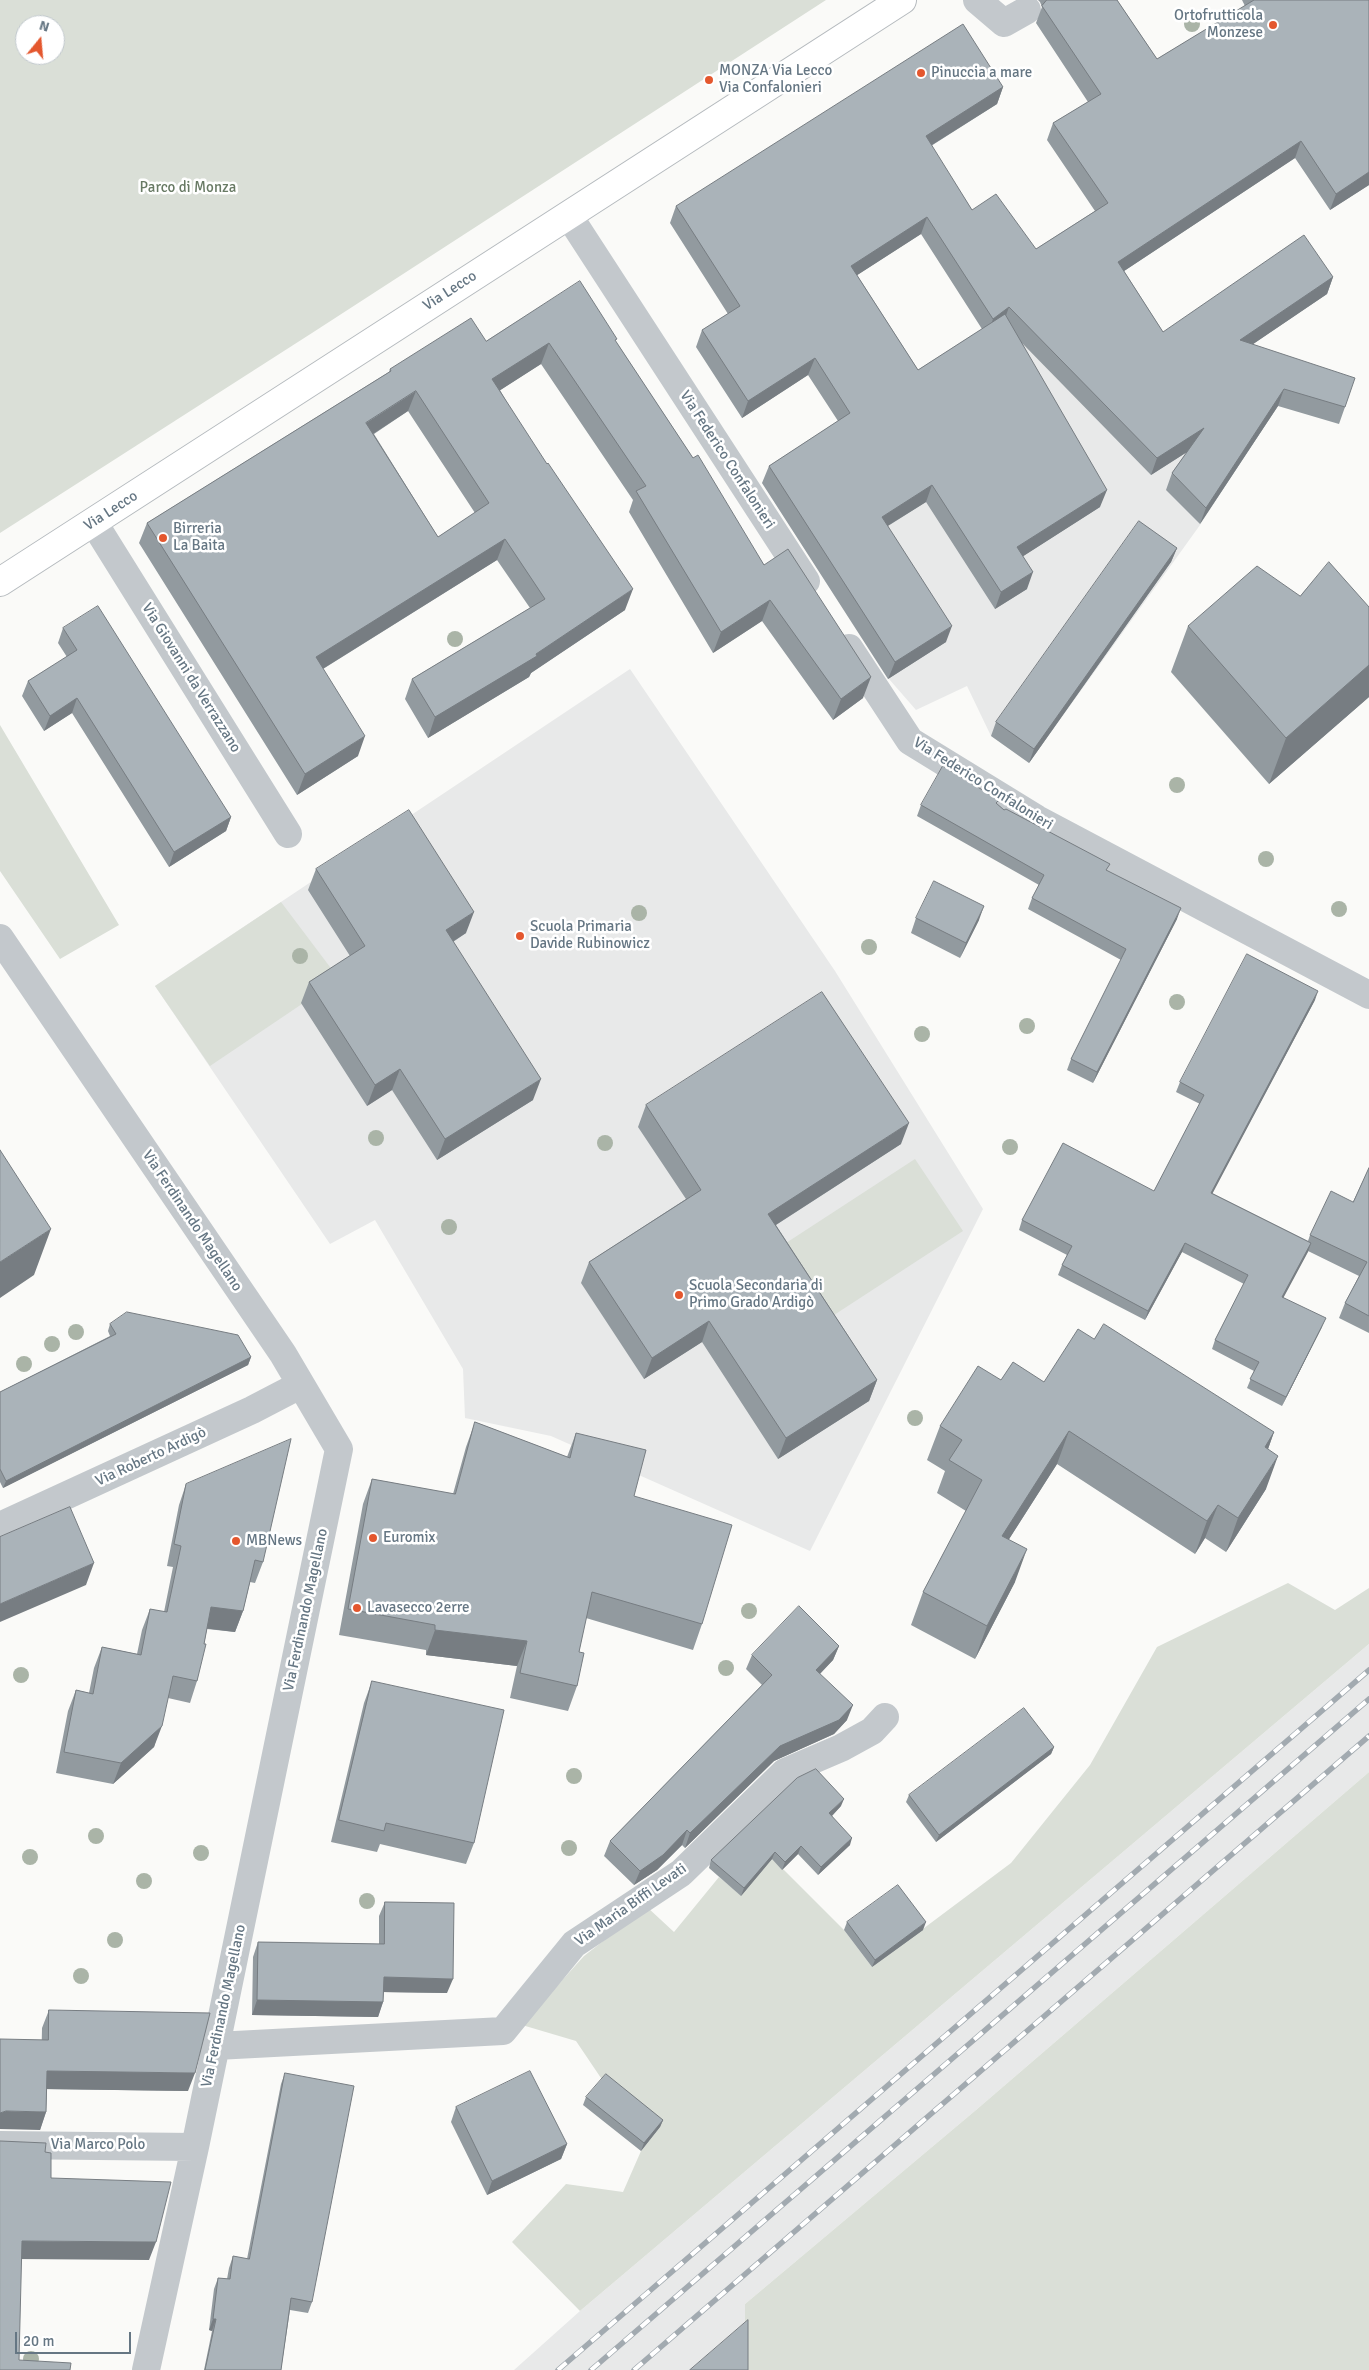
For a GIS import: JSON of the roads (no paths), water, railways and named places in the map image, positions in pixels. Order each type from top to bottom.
[{"type":"main road","name":"Via Lecco","points":[[0,582],[902,0]]},
{"type":"street","points":[[977,0],[1004,23],[1028,10]]},
{"type":"street","name":"Via Federico Confalonieri","points":[[568,216],[818,599]]},
{"type":"street","name":"Via Giovanni da Verrazzano","points":[[94,523],[288,834]]},
{"type":"street","name":"Via Federico Confalonieri","points":[[834,624],[910,741],[1037,818],[1369,995]]},
{"type":"street","name":"Via Ferdinando Magellano","points":[[0,938],[283,1354],[339,1449],[195,2147],[146,2370]]},
{"type":"street","name":"Via Roberto Ardigò","points":[[0,1526],[252,1410],[300,1385]]},
{"type":"street","name":"Via Maria Biffi Levati","points":[[216,2046],[503,2031],[574,1944],[681,1872],[785,1772],[872,1731],[885,1717]]},
{"type":"street","name":"Via Marco Polo","points":[[0,2145],[195,2147]]},
{"type":"railway","points":[[558,2370],[1369,1670]]},
{"type":"railway","points":[[591,2370],[1369,1699]]},
{"type":"railway","points":[[634,2370],[1369,1736]]},
{"type":"place","name":"Ortofrutticola Monzese","points":[[1273,25]]},
{"type":"place","name":"Pinuccia a mare","points":[[921,73]]},
{"type":"place","name":"MONZA Via Lecco Via Confalonieri","points":[[709,80]]},
{"type":"place","name":"Birreria La Baita","points":[[163,538]]},
{"type":"place","name":"Scuola Primaria Davide Rubinowicz","points":[[520,936]]},
{"type":"place","name":"Scuola Secondaria di Primo Grado Ardigò","points":[[679,1295]]},
{"type":"place","name":"Euromix","points":[[373,1538]]},
{"type":"place","name":"MBNews","points":[[236,1541]]},
{"type":"place","name":"Lavasecco 2erre","points":[[357,1608]]},
{"type":"park label","name":"Parco di Monza","points":[[188,188]]}]
